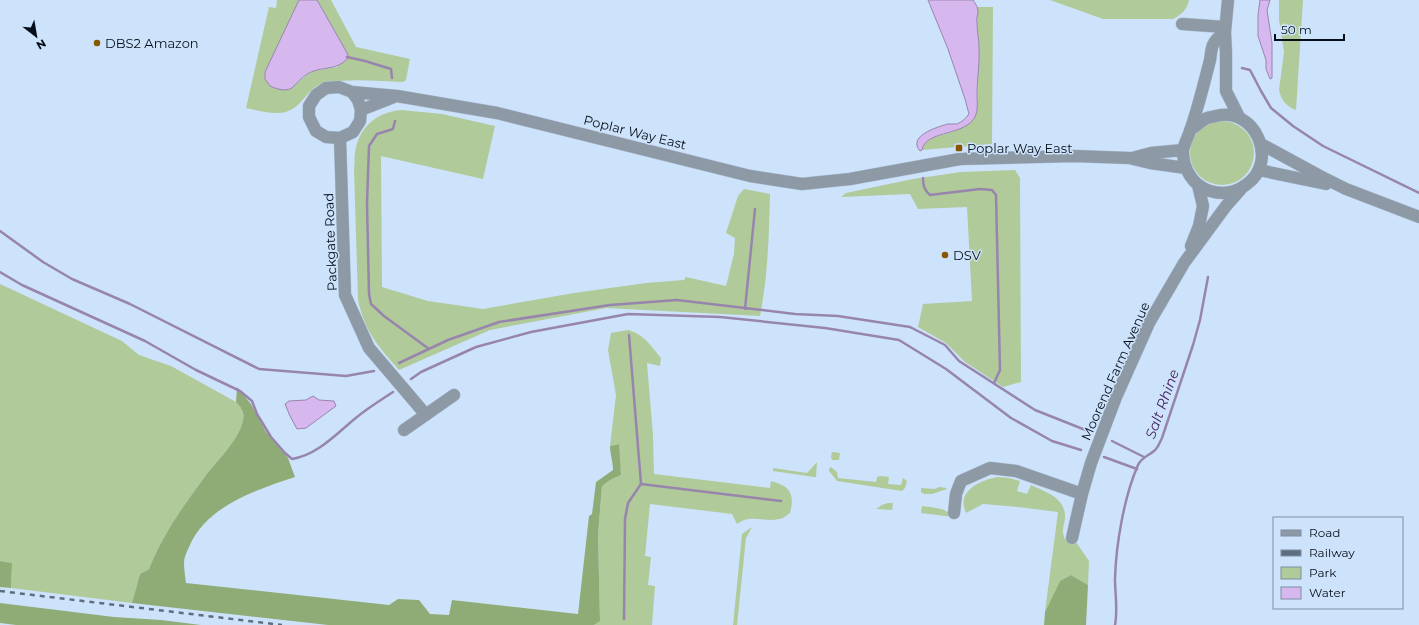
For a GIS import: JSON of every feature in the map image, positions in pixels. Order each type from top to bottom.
[{"type":"street","points":[[1228,0],[1225,30],[1226,91],[1239,118]]},
{"type":"street","points":[[1182,24],[1225,30]]},
{"type":"street","points":[[1190,130],[1206,118],[1222,114],[1239,118],[1249,124],[1258,135],[1261,144],[1262,157],[1259,170],[1251,182],[1241,189],[1228,193],[1218,193],[1198,185],[1189,175],[1186,168],[1183,150],[1214,43],[1225,30]]},
{"type":"street","name":"Poplar Way East","points":[[340,138],[326,137],[316,131],[309,117],[309,106],[316,95],[326,88],[339,87],[352,92],[397,96],[498,113],[750,176],[802,184],[850,179],[960,159],[1074,156],[1128,158],[1186,168]]},
{"type":"street","points":[[340,138],[353,132],[360,121],[361,110],[358,100],[352,92]]},
{"type":"street","points":[[361,110],[397,96]]},
{"type":"street","name":"Packgate Road","points":[[340,138],[345,295],[368,348],[426,415]]},
{"type":"street","points":[[1261,144],[1346,189],[1419,217]]},
{"type":"street","name":"Poplar Way East","points":[[1128,158],[1152,153],[1183,150]]},
{"type":"street","points":[[1259,170],[1346,189]]},
{"type":"street","name":"Moorend Farm Avenue","points":[[1184,263],[1200,226],[1203,206],[1198,185]]},
{"type":"street","name":"Moorend Farm Avenue","points":[[1072,538],[1090,464],[1149,323],[1184,263],[1226,206],[1241,189]]},
{"type":"street","points":[[404,430],[454,395]]},
{"type":"street","points":[[954,513],[956,494],[961,481],[990,468],[1016,471],[1082,494]]},
{"type":"green space","points":[[277,0],[299,0],[265,72],[289,90],[308,74],[314,71],[337,67],[346,51],[317,0],[331,0],[356,47],[410,59],[406,80],[403,82],[347,80],[328,82],[313,89],[298,105],[285,112],[276,113],[246,108],[269,7],[276,8]]},
{"type":"green space","points":[[1050,0],[1189,0],[1184,11],[1173,19],[1103,19]]},
{"type":"green space","points":[[1279,0],[1303,0],[1296,110],[1285,103],[1279,90],[1284,52],[1279,20]]},
{"type":"green space","points":[[977,7],[993,7],[992,144],[922,150],[926,142],[930,139],[960,129],[972,121],[975,116],[977,110],[979,49]]},
{"type":"green space","points":[[401,110],[442,114],[495,126],[483,179],[381,156],[382,287],[428,301],[483,309],[574,293],[646,283],[684,280],[686,277],[726,286],[734,254],[735,238],[726,233],[738,196],[744,189],[770,194],[769,240],[763,301],[760,316],[606,308],[490,330],[399,370],[373,338],[364,321],[358,300],[354,169],[356,147],[362,132],[372,121],[386,113]]},
{"type":"green space","points":[[1216,121],[1228,121],[1245,130],[1252,141],[1254,153],[1252,165],[1245,176],[1228,185],[1216,185],[1204,180],[1195,171],[1190,159],[1190,147],[1195,135],[1204,126]]},
{"type":"green space","points":[[1015,170],[1020,178],[1021,382],[1003,387],[965,362],[946,343],[918,327],[923,304],[972,301],[967,207],[918,209],[910,194],[841,197],[846,193],[913,179],[961,172]]},
{"type":"green space","points":[[0,284],[122,341],[139,355],[171,366],[236,402],[242,410],[243,420],[237,436],[181,510],[160,545],[149,569],[140,574],[132,603],[11,588],[12,563],[0,561]]},
{"type":"green space","points":[[628,330],[643,338],[661,358],[660,366],[647,363],[653,435],[654,474],[770,488],[771,481],[787,488],[790,491],[792,500],[790,513],[782,518],[773,520],[747,519],[737,524],[732,514],[650,504],[645,556],[651,557],[648,585],[655,586],[652,625],[594,625],[600,620],[598,535],[602,486],[621,475],[618,444],[610,446],[616,395],[608,350],[611,333]]},
{"type":"green space","points":[[237,387],[251,404],[266,432],[288,458],[295,477],[249,494],[220,510],[207,521],[197,533],[185,556],[184,565],[186,583],[389,605],[398,599],[419,600],[430,614],[449,615],[452,600],[578,614],[589,516],[592,514],[596,482],[613,470],[610,446],[619,444],[621,475],[602,486],[598,535],[600,621],[594,625],[328,625],[132,603],[140,574],[149,569],[160,545],[188,499],[232,443],[241,428],[243,413],[236,402]]},
{"type":"green space","points":[[832,452],[840,453],[839,460],[832,460]]},
{"type":"green space","points":[[817,462],[816,477],[773,471],[773,468],[807,473]]},
{"type":"green space","points":[[831,467],[837,472],[838,478],[876,482],[877,477],[889,477],[888,484],[901,485],[903,478],[907,481],[905,488],[902,491],[837,481],[829,471]]},
{"type":"green space","points":[[997,477],[1020,481],[1017,491],[1027,494],[1031,485],[1049,493],[1059,501],[1064,511],[1065,518],[1063,531],[1065,539],[1076,542],[1089,561],[1088,585],[1071,575],[1060,581],[1045,612],[1058,512],[983,504],[966,513],[964,499],[971,488],[983,481]]},
{"type":"green space","points":[[939,487],[947,489],[932,494],[924,494],[921,492],[921,488],[935,489]]},
{"type":"green space","points":[[893,503],[892,510],[876,509],[882,505]]},
{"type":"green space","points":[[922,506],[946,511],[953,517],[921,513]]},
{"type":"green space","points":[[752,527],[746,538],[737,625],[733,625],[742,534]]},
{"type":"green space","points":[[0,561],[12,563],[11,588],[0,587]]},
{"type":"green space","points":[[1071,575],[1088,585],[1086,625],[1044,625],[1045,612],[1060,581]]},
{"type":"green space","points":[[0,603],[114,617],[161,620],[201,625],[16,625],[0,623]]},
{"type":"water","points":[[299,0],[317,0],[348,55],[347,59],[343,63],[334,67],[309,73],[292,88],[281,90],[270,86],[265,79],[265,72]]},
{"type":"water","points":[[928,0],[973,0],[977,7],[979,54],[977,107],[975,117],[967,125],[960,129],[936,136],[929,140],[920,151],[917,146],[917,141],[925,133],[937,127],[948,124],[957,124],[964,120],[969,114],[948,49]]},
{"type":"water","points":[[1260,0],[1270,0],[1267,10],[1272,43],[1272,78],[1270,79],[1266,69],[1266,60],[1258,36]]},
{"type":"water","points":[[313,396],[319,400],[334,401],[336,406],[306,428],[297,429],[285,404],[289,401],[306,400]]},
{"type":"waterway","points":[[347,57],[391,69],[392,78]]},
{"type":"waterway","points":[[1242,68],[1250,70],[1271,108],[1293,126],[1323,146],[1419,193]]},
{"type":"waterway","points":[[395,121],[393,129],[377,134],[369,146],[367,203],[369,294],[371,304],[384,316],[429,349]]},
{"type":"waterway","points":[[923,178],[924,187],[930,195],[980,189],[992,190],[996,195],[1000,370],[994,383]]},
{"type":"waterway","points":[[745,309],[755,209]]},
{"type":"waterway","points":[[0,231],[43,262],[72,279],[130,304],[259,369],[346,376],[374,371]]},
{"type":"waterway","points":[[0,272],[22,285],[145,341],[196,370],[240,391],[252,401],[257,414],[271,437],[292,459],[301,457],[319,448],[361,414],[393,392]]},
{"type":"waterway","name":"Salt Rhine","points":[[1115,625],[1115,579],[1117,551],[1129,491],[1138,465],[1143,458],[1155,450],[1162,438],[1193,345],[1200,320],[1208,277]]},
{"type":"waterway","points":[[399,363],[448,340],[499,322],[610,305],[677,300],[795,314],[838,316],[910,327],[945,345],[959,361],[1035,410],[1088,431]]},
{"type":"waterway","points":[[411,379],[421,372],[476,347],[531,332],[628,314],[720,317],[825,328],[899,340],[946,369],[1011,418],[1052,441],[1081,450]]},
{"type":"waterway","points":[[624,619],[625,519],[628,503],[641,484],[629,335]]},
{"type":"waterway","points":[[1112,441],[1144,457]]},
{"type":"waterway","points":[[1104,457],[1137,469]]},
{"type":"waterway","points":[[641,484],[781,501]]},
{"type":"railway","points":[[0,591],[282,625]]},
{"type":"place","name":"DBS2 Amazon","points":[[97,43]]},
{"type":"place","name":"Poplar Way East","points":[[959,148]]},
{"type":"place","name":"DSV","points":[[945,255]]}]
